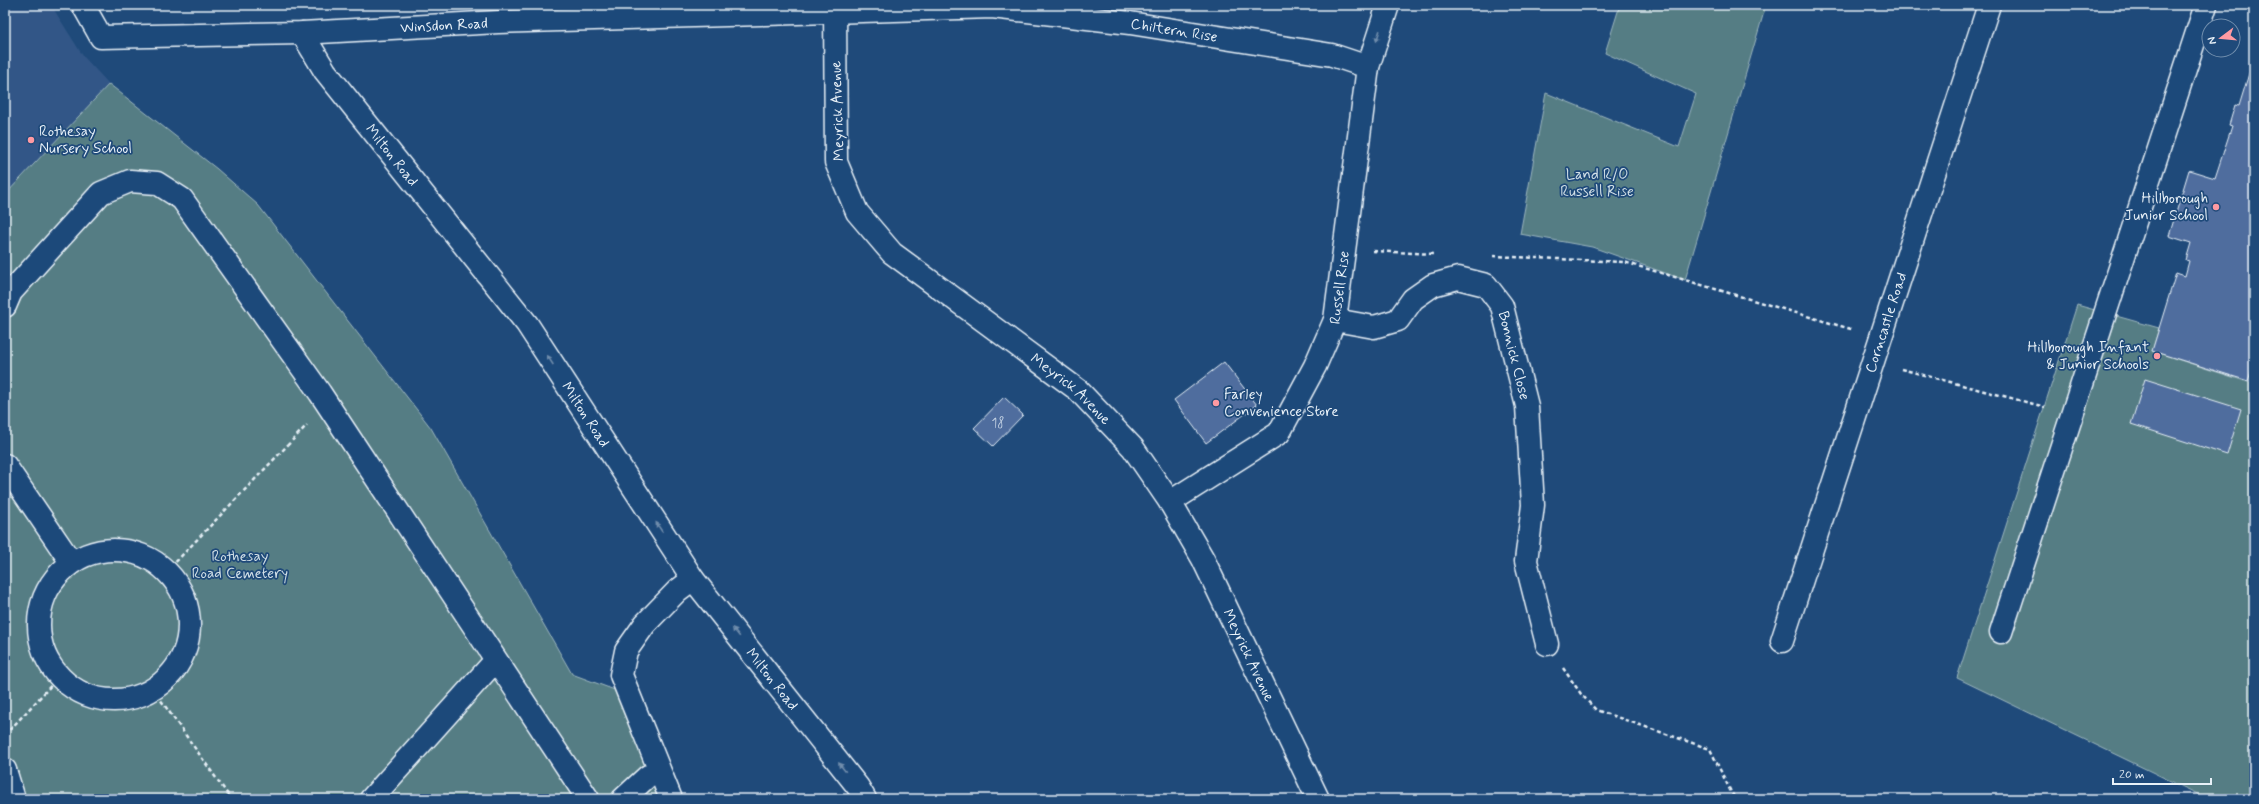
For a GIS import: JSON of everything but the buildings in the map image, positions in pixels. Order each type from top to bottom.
[{"type":"street","name":"Winsdon Road","points":[[83,5],[101,37],[302,33],[498,22],[835,8]]},
{"type":"street","name":"Russell Rise","points":[[1170,502],[1279,433],[1315,366],[1335,320],[1368,67],[1388,5]]},
{"type":"street","name":"Corncastle Road","points":[[1782,641],[1989,5]]},
{"type":"street","points":[[2001,632],[2206,5]]},
{"type":"street","name":"Chiltern Rise","points":[[835,8],[992,7],[1132,14],[1332,55],[1368,67]]},
{"type":"street","name":"Meyrick Avenue","points":[[835,8],[836,162],[857,212],[892,252],[1078,390],[1133,448],[1170,502],[1203,559],[1318,799]]},
{"type":"street","name":"Milton Road","points":[[302,33],[325,72],[527,324],[693,579],[798,709],[865,799]]},
{"type":"street","points":[[5,306],[11,292],[101,193],[130,181],[158,183],[182,198],[327,403],[495,661],[588,799]]},
{"type":"street","name":"Bonnick Close","points":[[1335,320],[1374,327],[1398,320],[1413,300],[1433,285],[1458,278],[1486,284],[1502,306],[1527,406],[1533,505],[1526,561],[1546,644]]},
{"type":"street","points":[[5,465],[71,562]]},
{"type":"street","points":[[117,549],[140,554],[161,566],[177,583],[187,606],[189,629],[184,653],[175,668],[154,689],[131,698],[105,700],[80,692],[59,677],[45,655],[38,630],[40,610],[41,604],[52,580],[71,562],[93,552],[117,549]]},
{"type":"street","points":[[671,799],[621,675],[626,651],[645,624],[677,591],[693,579]]},
{"type":"street","points":[[370,799],[495,661]]},
{"type":"street","points":[[5,770],[14,799]]},
{"type":"street","points":[[623,799],[648,776]]},
{"type":"path","points":[[1344,250],[1438,254]]},
{"type":"path","points":[[1492,256],[1624,262],[1881,338]]},
{"type":"path","points":[[1874,360],[1910,372],[2073,414]]},
{"type":"path","points":[[166,572],[327,403]]},
{"type":"path","points":[[1546,644],[1581,694],[1596,710],[1710,749],[1732,794],[1740,799]]},
{"type":"path","points":[[5,735],[59,677]]},
{"type":"path","points":[[154,689],[231,799]]},
{"type":"shaded area","name":"Rothesay Nursery School","points":[[5,5],[51,5],[83,56],[109,84],[5,195]]},
{"type":"green space","name":"Land R/O Russell Rise","points":[[1620,5],[1766,5],[1685,280],[1592,247],[1520,234],[1546,93],[1679,147],[1696,94],[1605,53]]},
{"type":"green space","name":"Rothesay Road Cemetery","points":[[109,84],[217,169],[258,205],[431,428],[572,674],[620,692],[661,799],[5,799],[5,195]]},
{"type":"green space","name":"Hillborough Infant & Junior Schools","points":[[2077,305],[2159,328],[2152,351],[2254,384],[2254,799],[2208,799],[1957,678]]},
{"type":"place","name":"Rothesay Nursery School","points":[[31,140]]},
{"type":"place","name":"Hillborough Junior School","points":[[2216,207]]},
{"type":"place","name":"Hillborough Infant & Junior Schools","points":[[2157,356]]},
{"type":"place","name":"Farley Convenience Store","points":[[1216,403]]}]
